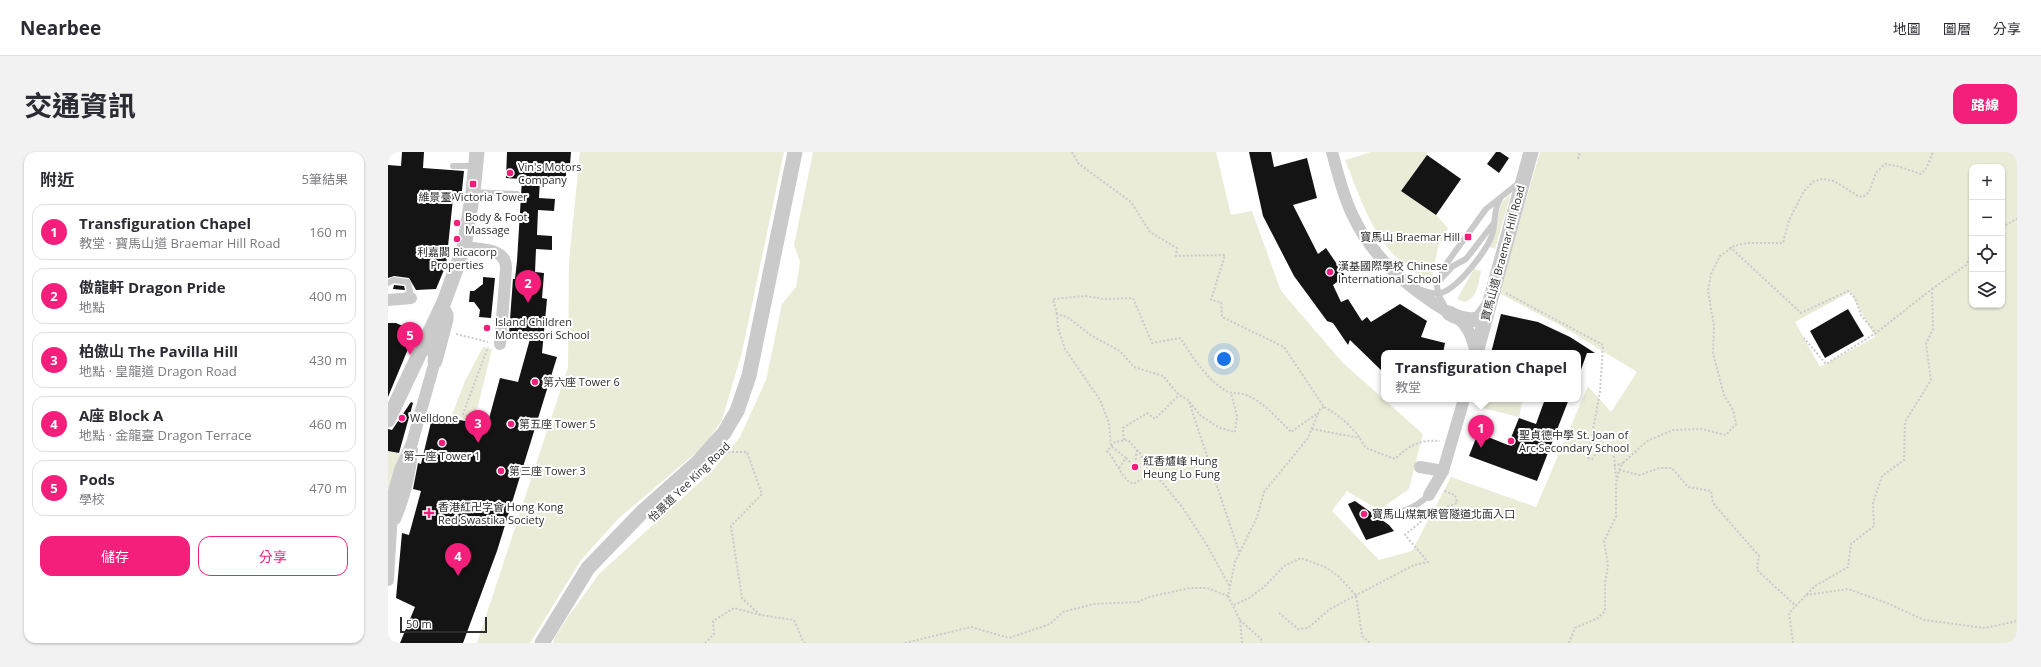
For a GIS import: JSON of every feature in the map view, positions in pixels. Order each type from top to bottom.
[{"type":"street","name":"怡景道 Yee King Road","points":[[542,643],[588,568],[643,511],[707,453],[724,433],[737,412],[749,376],[794,152]]},
{"type":"street","points":[[1332,152],[1346,201],[1359,228],[1380,256],[1409,286],[1462,322],[1470,331],[1475,350]]},
{"type":"street","name":"寶馬山道 Braemar Hill Road","points":[[1477,350],[1531,152]]},
{"type":"street","points":[[388,420],[442,307],[450,273],[464,248],[473,192],[476,159]]},
{"type":"street","points":[[464,248],[497,252],[505,259],[506,269],[495,343]]},
{"type":"street","points":[[388,300],[408,298]]},
{"type":"street","points":[[1452,315],[1472,320],[1479,319],[1490,304]]},
{"type":"street","points":[[388,580],[393,495],[400,470],[412,443],[446,319],[446,315],[442,307]]},
{"type":"street","points":[[424,343],[430,347],[435,361]]},
{"type":"street","points":[[1429,495],[1443,471],[1463,402]]},
{"type":"street","points":[[1420,467],[1443,471]]},
{"type":"lane","points":[[453,166],[476,159]]},
{"type":"lane","points":[[1452,315],[1438,294],[1437,285],[1440,272],[1486,209],[1523,180]]},
{"type":"lane","points":[[473,192],[517,194]]},
{"type":"lane","points":[[1409,286],[1438,294],[1454,285],[1473,265],[1488,244],[1496,210],[1502,196]]},
{"type":"lane","points":[[1437,285],[1453,266],[1466,259],[1494,222]]},
{"type":"lane","points":[[388,283],[393,280],[408,282],[410,291],[408,298]]},
{"type":"lane","points":[[1384,514],[1398,514],[1411,509],[1429,495]]},
{"type":"path","points":[[1072,152],[1079,164],[1131,202],[1150,232],[1178,248],[1176,256],[1225,255],[1212,300],[1221,302],[1222,317],[1284,348],[1324,407],[1336,414],[1360,438],[1366,448],[1395,459],[1404,449],[1411,445],[1430,440],[1443,441]]},
{"type":"path","points":[[1578,159],[1580,152]]},
{"type":"path","points":[[1569,643],[1575,628],[1598,618],[1604,611],[1608,564],[1604,541],[1617,512],[1617,478],[1623,463],[1647,441],[1673,430],[1702,429],[1726,434],[1736,424],[1733,410],[1724,395],[1712,349],[1714,326],[1708,291],[1714,264],[1720,256],[1730,248],[1747,243],[1783,243],[1789,220],[1804,191],[1814,181],[1820,179],[1831,180],[1858,196],[1863,197],[1869,192],[1875,174],[1884,164],[1897,166],[1914,173],[1921,174],[1927,167],[1933,152]]},
{"type":"path","points":[[2005,225],[2017,219]]},
{"type":"path","points":[[1730,248],[1801,313],[1848,291],[1855,298],[1862,315],[1876,333]]},
{"type":"path","points":[[1804,338],[1826,364],[1876,333],[1932,289],[1966,265],[1969,259]]},
{"type":"path","points":[[1792,643],[1789,613],[1815,586],[1848,567],[1851,544],[1874,526],[1873,503],[1882,476],[1904,460],[1905,422],[1931,380],[1926,344],[1933,329],[1932,289]]},
{"type":"path","points":[[1505,293],[1603,345],[1600,392],[1588,458],[1592,459],[1603,446],[1612,446],[1614,449],[1614,466],[1617,478]]},
{"type":"path","points":[[1137,449],[1134,467],[1126,458],[1111,446],[1109,423],[1100,400],[1065,349],[1058,328],[1053,299],[1085,296],[1105,299],[1133,298],[1152,343],[1180,338],[1198,365],[1223,390],[1231,393],[1246,395],[1270,411],[1291,432],[1318,413]]},
{"type":"path","points":[[1056,314],[1067,317],[1092,336],[1120,351],[1134,367],[1163,376],[1178,395],[1188,400],[1201,416],[1220,428],[1235,432],[1237,416],[1231,393]]},
{"type":"path","points":[[450,332],[495,343]]},
{"type":"path","points":[[475,419],[462,414],[488,348]]},
{"type":"path","points":[[1124,440],[1123,428],[1147,413],[1155,419],[1178,395]]},
{"type":"path","points":[[1188,400],[1239,553]]},
{"type":"path","points":[[1228,596],[1234,562],[1256,517],[1264,492],[1308,438],[1320,409],[1324,407]]},
{"type":"path","points":[[1312,429],[1360,438]]},
{"type":"path","points":[[1150,474],[1133,484],[1125,481],[1114,458],[1107,451],[1115,442],[1124,440],[1128,440],[1137,449],[1150,474],[1160,480],[1183,508],[1208,547],[1230,587]]},
{"type":"path","name":"怡景道 Yee King Road","points":[[727,448],[723,452],[747,452],[762,494],[731,526],[742,598],[760,615]]},
{"type":"path","points":[[1119,468],[1126,458]]},
{"type":"path","points":[[1614,466],[1623,463]]},
{"type":"path","points":[[1619,470],[1640,475],[1660,468],[1672,468],[1688,487],[1711,491],[1713,503],[1759,556],[1757,570],[1796,606]]},
{"type":"path","points":[[1279,613],[1298,628],[1308,628],[1330,610],[1356,595],[1414,565],[1428,562],[1405,534],[1431,513],[1457,503],[1455,495],[1440,490]]},
{"type":"path","points":[[1234,605],[1254,594],[1284,566],[1302,558],[1325,567],[1338,576],[1356,595],[1362,636],[1370,643]]},
{"type":"path","points":[[905,643],[971,627],[1009,638],[1050,624],[1064,612],[1078,608],[1093,604],[1138,602],[1149,597],[1190,588],[1207,588],[1228,596],[1234,605],[1240,620],[1242,643]]},
{"type":"path","points":[[1806,595],[1848,589],[1887,603],[1924,620],[1985,628],[2017,621]]},
{"type":"path","points":[[705,643],[714,634],[713,621],[734,608],[760,615],[794,620],[805,643]]},
{"type":"path","points":[[1240,620],[1261,639],[1262,643]]},
{"type":"green space","points":[[580,152],[784,152],[742,352],[722,420],[705,445],[619,518],[581,560],[530,643],[477,643],[568,367],[569,261]]},
{"type":"green space","points":[[813,152],[1216,152],[1231,215],[1252,211],[1281,291],[1343,363],[1381,397],[1381,402],[1387,402],[1423,434],[1409,489],[1379,510],[1347,491],[1332,511],[1379,560],[1412,551],[1451,477],[1536,507],[1588,386],[1611,412],[1637,372],[1565,328],[1499,293],[1540,152],[2017,152],[2017,643],[553,643],[555,637],[568,617],[599,574],[712,471],[740,437],[766,380],[782,304],[796,287],[800,262],[794,245]],"holes":[[[1850,292],[1875,337],[1820,367],[1795,322]]]},
{"type":"green space","points":[[1371,152],[1427,152],[1427,155],[1401,191],[1436,215],[1448,228],[1438,247],[1431,283],[1392,253],[1370,221],[1345,160]]},
{"type":"green space","points":[[1511,194],[1495,249],[1489,247],[1502,202]]},
{"type":"green space","points":[[1474,269],[1481,271],[1475,294],[1468,301],[1464,302],[1457,299]]},
{"type":"green space","points":[[483,347],[492,349],[474,422],[452,415],[465,381]]},
{"type":"green space","points":[[1479,402],[1522,402],[1519,417],[1478,407]]},
{"type":"green space","points":[[388,451],[400,454],[388,495]]},
{"type":"building","points":[[402,152],[424,152],[423,168],[464,171],[461,200],[453,199],[446,265],[436,289],[416,290],[409,278],[394,276],[388,278],[388,165],[401,166]]},
{"type":"building","points":[[507,152],[571,152],[570,164],[566,164],[566,177],[555,176],[554,181],[540,180],[539,198],[555,199],[554,211],[538,210],[537,235],[552,236],[552,250],[536,249],[535,272],[544,273],[542,298],[547,299],[542,353],[557,357],[497,551],[463,643],[400,643],[415,607],[396,598],[402,533],[409,535],[421,491],[413,489],[418,463],[421,464],[433,414],[487,426],[500,378],[518,382],[530,339],[509,333],[513,279],[515,279],[517,261],[522,179],[506,178]]},
{"type":"building","points":[[1249,152],[1271,152],[1274,167],[1307,158],[1317,198],[1293,205],[1318,254],[1326,248],[1345,276],[1333,285],[1341,302],[1348,299],[1362,321],[1367,317],[1371,322],[1400,304],[1427,321],[1421,337],[1445,343],[1444,350],[1381,350],[1381,370],[1350,340],[1348,345],[1333,323],[1327,321],[1294,276],[1263,216]]},
{"type":"building","points":[[1496,152],[1500,152],[1509,158],[1499,173],[1487,164]]},
{"type":"building","points":[[1427,155],[1461,179],[1436,215],[1401,191]]},
{"type":"building","points":[[483,277],[495,278],[491,318],[479,317],[480,310],[474,302],[469,302],[470,291],[474,291],[483,284]]},
{"type":"building","points":[[394,285],[404,286],[405,290],[393,289]]},
{"type":"building","points":[[1848,309],[1864,336],[1825,358],[1810,331]]},
{"type":"building","points":[[1501,314],[1538,322],[1570,337],[1595,353],[1587,353],[1581,370],[1581,350],[1492,350]]},
{"type":"building","points":[[388,323],[396,323],[412,330],[409,336],[413,337],[388,397]]},
{"type":"building","points":[[411,402],[413,403],[399,453],[388,451],[388,429],[392,430]]},
{"type":"building","points":[[1544,402],[1568,402],[1537,481],[1469,456],[1478,433],[1508,445],[1519,418],[1536,424]]},
{"type":"building","name":"寶馬山煤氣喉管隧道北面入口","points":[[1355,501],[1389,525],[1394,531],[1366,540],[1348,504]]},
{"type":"place","name":"Vin's Motors Company","points":[[510,173]]},
{"type":"place","name":"維景臺 Victoria Tower","points":[[473,184]]},
{"type":"place","name":"Body & Foot Massage","points":[[457,223]]},
{"type":"place","name":"寶馬山 Braemar Hill","points":[[1468,237]]},
{"type":"place","name":"利嘉閣 Ricacorp Properties","points":[[457,239]]},
{"type":"place","name":"漢基國際學校 Chinese International School","points":[[1330,272]]},
{"type":"place","name":"傲龍軒 Dragon Pride","points":[[528,303]]},
{"type":"place","name":"Island Children Montessori School","points":[[487,328]]},
{"type":"place","name":"Pods","points":[[410,355]]},
{"type":"place","name":"第六座 Tower 6","points":[[535,382]]},
{"type":"place","name":"Welldone","points":[[402,418]]},
{"type":"place","name":"第五座 Tower 5","points":[[511,424]]},
{"type":"place","name":"聖貞德中學 St. Joan of Arc Secondary School","points":[[1511,441]]},
{"type":"place","name":"第一座 Tower 1","points":[[442,443]]},
{"type":"place","name":"柏傲山 The Pavilla Hill","points":[[478,443]]},
{"type":"place","name":"Transfiguration Chapel","points":[[1481,448]]},
{"type":"place","name":"紅香爐峰 Hung Heung Lo Fung","points":[[1135,467]]},
{"type":"place","name":"第三座 Tower 3","points":[[501,471]]},
{"type":"place","name":"香港紅卍字會 Hong Kong Red Swastika Society","points":[[429,513]]},
{"type":"place","name":"寶馬山煤氣喉管隧道北面入口","points":[[1364,514]]},
{"type":"place","name":"A座 Block A","points":[[458,576]]}]
